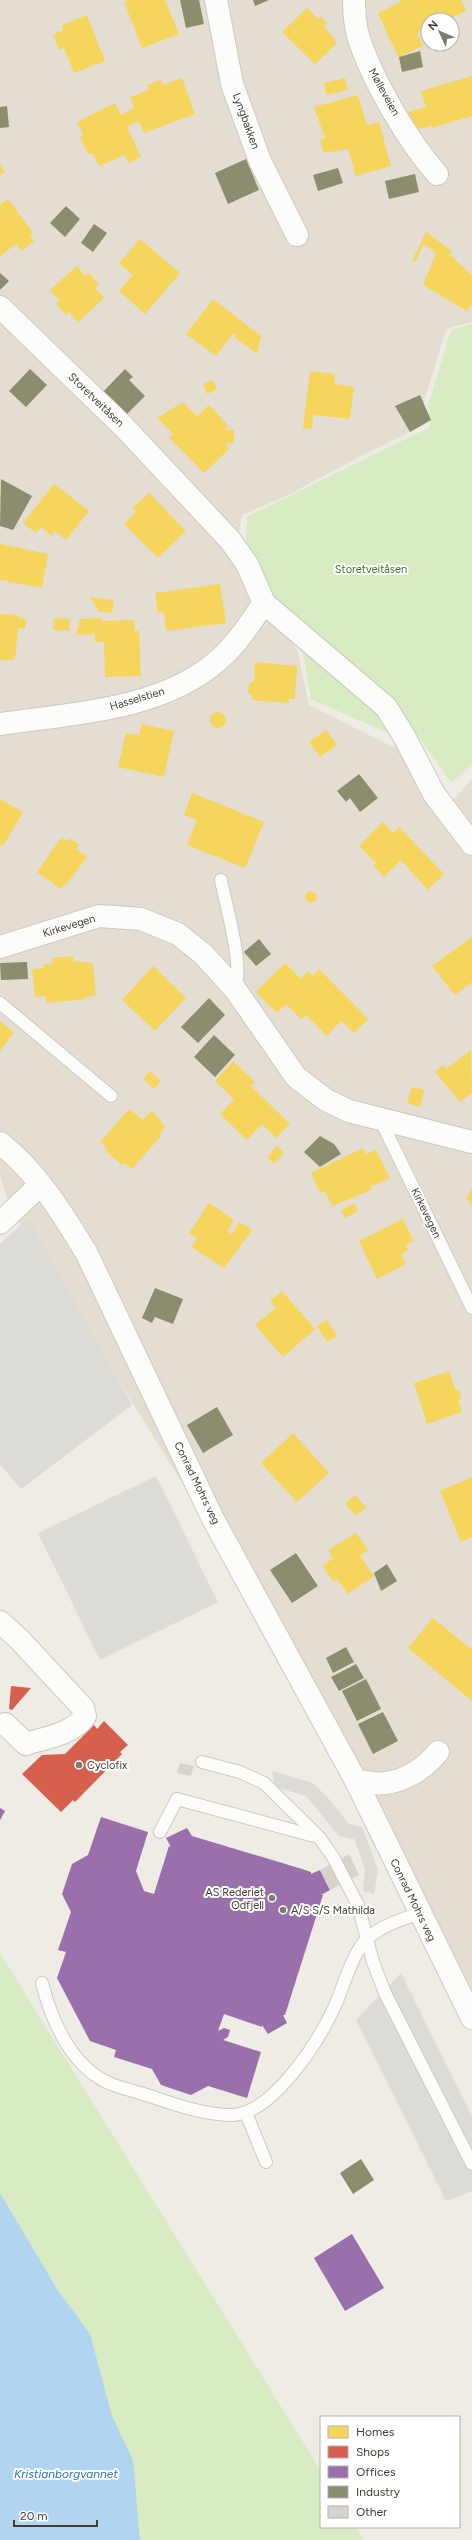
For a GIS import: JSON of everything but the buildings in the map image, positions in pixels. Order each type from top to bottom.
[{"type":"street","name":"Lyngbakken","points":[[216,0],[232,84],[260,161],[297,235]]},
{"type":"street","name":"Mølleveien","points":[[354,0],[360,44],[376,81],[425,161],[437,174]]},
{"type":"street","name":"Storetveitåsen","points":[[0,307],[124,427],[230,540],[247,564],[264,603],[386,707],[404,736],[434,794],[472,844]]},
{"type":"street","name":"Hasselstien","points":[[0,724],[105,709],[150,697],[185,682],[216,662],[238,639],[264,603]]},
{"type":"street","name":"Kirkevegen","points":[[0,946],[99,916],[141,919],[178,934],[203,954],[235,989],[296,1077],[332,1103],[349,1112],[472,1142]]},
{"type":"street","name":"Conrad Mohrs veg","points":[[0,1144],[40,1185],[67,1221],[87,1254],[213,1519],[356,1781],[419,1913],[472,2018]]},
{"type":"street","points":[[0,1222],[40,1185]]},
{"type":"street","points":[[0,1622],[19,1639],[83,1708],[85,1716],[81,1722],[71,1729],[26,1744],[5,1724]]},
{"type":"street","points":[[356,1781],[384,1784],[407,1777],[431,1762],[438,1752]]},
{"type":"lane","points":[[220,880],[237,964],[238,981],[235,989]]},
{"type":"lane","points":[[0,1003],[111,1096]]},
{"type":"lane","name":"Kirkevegen","points":[[380,1119],[472,1308]]},
{"type":"lane","points":[[202,1762],[240,1772],[264,1783],[319,1837],[333,1857],[358,1905],[373,1962],[385,1993],[472,2164]]},
{"type":"lane","points":[[160,1832],[177,1799],[319,1837]]},
{"type":"lane","points":[[42,1984],[48,2006],[69,2047],[83,2064],[96,2075],[111,2084],[208,2113],[231,2115],[246,2113],[263,2103],[278,2089],[309,2050],[334,2010],[358,1952],[367,1938],[384,1927],[419,1913]]},
{"type":"lane","points":[[246,2113],[266,2162]]},
{"type":"shaded area","points":[[0,0],[472,0],[472,322],[446,329],[423,405],[424,425],[363,455],[286,496],[242,515],[237,542],[254,579],[297,650],[309,705],[393,747],[405,733],[451,802],[472,779],[472,2020],[293,1660],[10,1207],[0,1176]]},
{"type":"shaded area","points":[[28,1218],[132,1405],[21,1489],[0,1464],[0,1244]]},
{"type":"shaded area","points":[[156,1476],[218,1602],[100,1660],[38,1533]]},
{"type":"shaded area","points":[[272,1771],[313,1783],[329,1799],[349,1824],[362,1827],[378,1870],[374,1894],[363,1891],[365,1869],[354,1839],[339,1836],[306,1796],[275,1787]]},
{"type":"shaded area","points":[[401,1973],[472,2116],[472,2191],[446,2201],[356,2020]]},
{"type":"green space","name":"Storetveitåsen","points":[[472,324],[472,765],[451,783],[404,716],[392,735],[311,699],[303,653],[246,556],[247,517],[430,427],[428,406],[451,330]]},
{"type":"green space","points":[[0,1953],[320,2469],[320,2528],[357,2528],[364,2540],[0,2540]]},
{"type":"water","name":"Kristianborgvannet","points":[[0,2193],[57,2289],[90,2334],[112,2416],[133,2460],[140,2540],[0,2540]]},
{"type":"place","name":"Cyclofix","points":[[79,1765]]},
{"type":"place","name":"AS Rederiet Odfjell","points":[[272,1898]]},
{"type":"place","name":"A/S S/S Mathilda","points":[[283,1910]]}]
